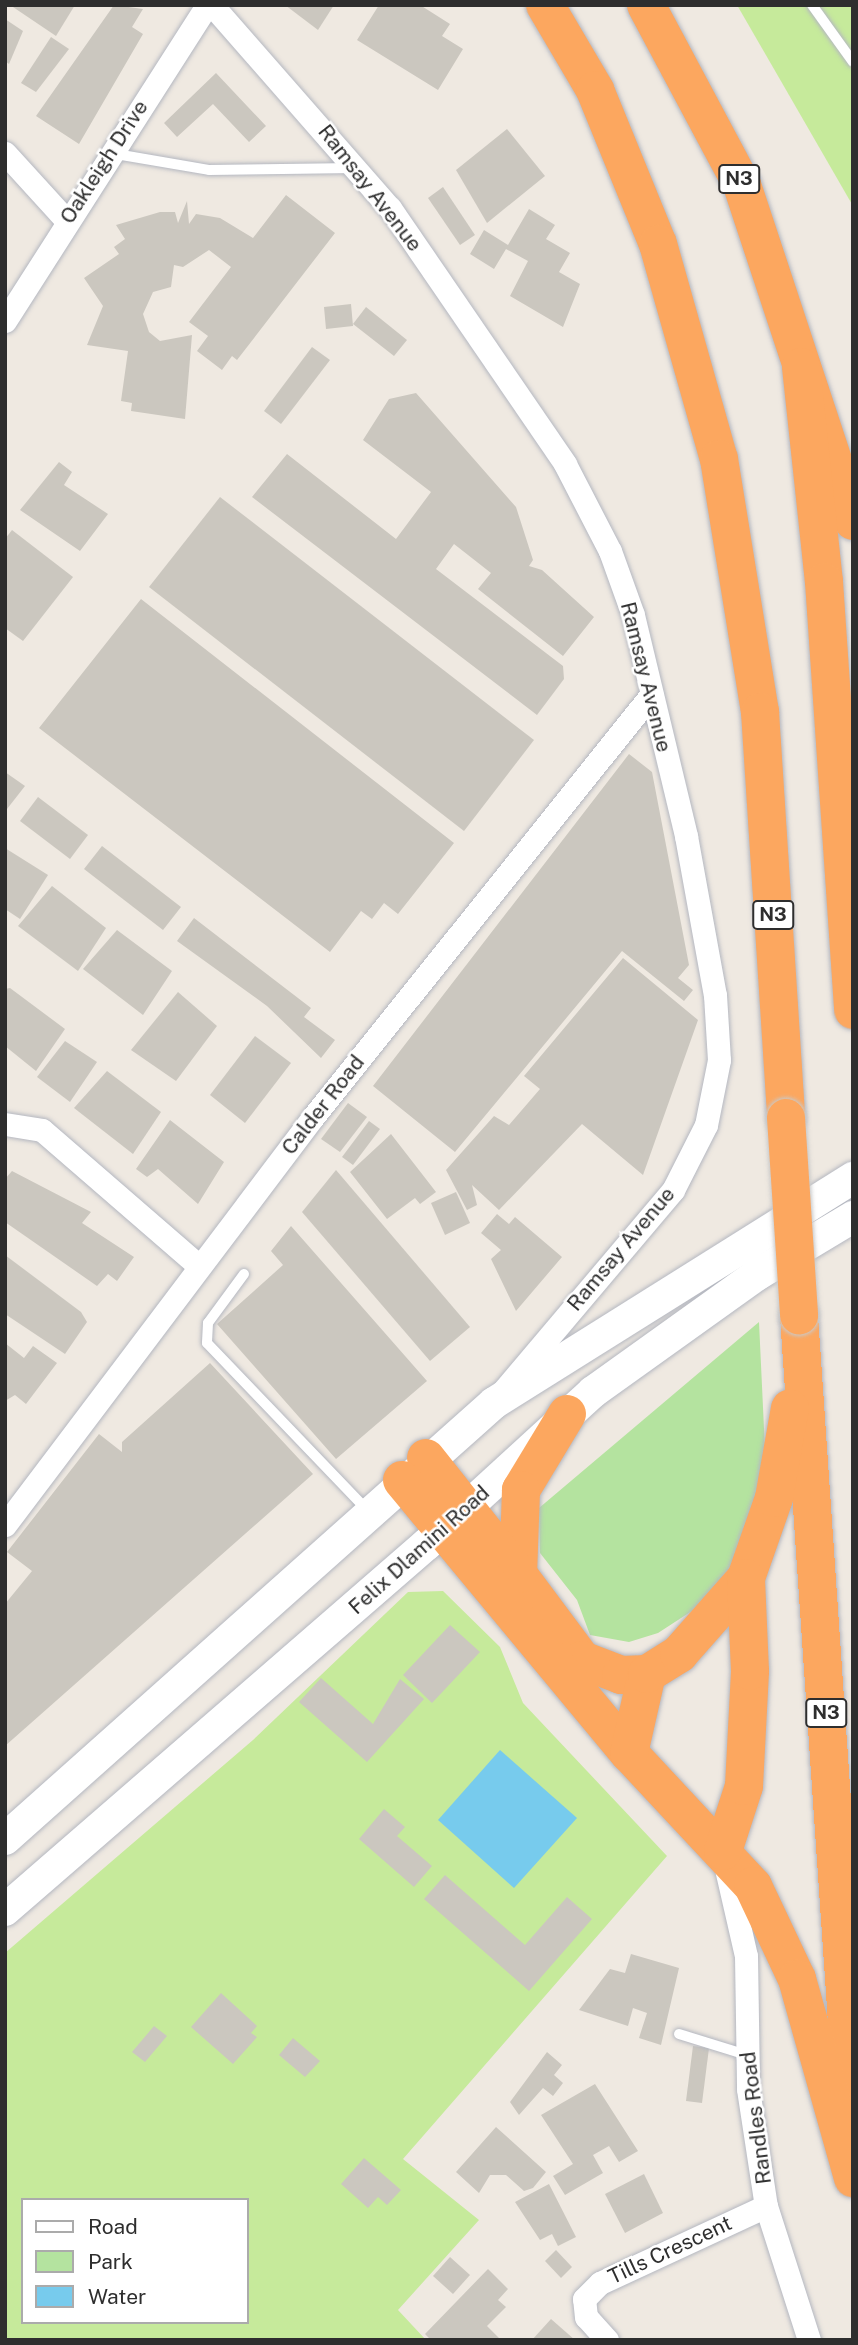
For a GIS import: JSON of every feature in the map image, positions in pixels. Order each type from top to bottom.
[{"type":"highway","name":"N3","points":[[545,5],[595,90],[658,244],[719,459],[760,712],[853,2111]]},
{"type":"highway","name":"N3","points":[[646,5],[742,185],[801,367],[825,595],[853,1010]]},
{"type":"highway","points":[[801,367],[853,521]]},
{"type":"highway","points":[[723,1851],[744,1786],[750,1671],[746,1578],[774,1498],[800,1332]]},
{"type":"highway","points":[[518,1574],[514,1541],[521,1490],[567,1414]]},
{"type":"highway","points":[[414,1469],[455,1519],[629,1753],[753,1886],[780,1936],[853,2178]]},
{"type":"highway","points":[[455,1519],[518,1574],[582,1660],[621,1675],[647,1674],[679,1654],[746,1578]]},
{"type":"highway","points":[[629,1753],[647,1674]]},
{"type":"main road","points":[[5,1839],[414,1469],[494,1402],[853,1178]]},
{"type":"main road","name":"Felix Dlamini Road","points":[[5,1910],[455,1519],[567,1414],[758,1274],[853,1217]]},
{"type":"street","name":"Oakleigh Drive","points":[[5,321],[66,220],[210,5]]},
{"type":"street","name":"Ramsay Avenue","points":[[210,5],[358,168],[565,464],[610,551],[651,695],[715,995],[719,1060],[706,1125],[673,1190],[494,1402]]},
{"type":"street","points":[[5,153],[66,220]]},
{"type":"street","name":"Calder Road","points":[[5,1525],[199,1266],[651,695]]},
{"type":"street","points":[[5,1124],[42,1130],[199,1266]]},
{"type":"street","name":"Randles Road","points":[[723,1851],[746,1956],[747,2054],[766,2206],[809,2340]]},
{"type":"street","name":"Tills Crescent","points":[[607,2340],[586,2317],[584,2299],[600,2283],[766,2206]]},
{"type":"lane","points":[[812,5],[853,62]]},
{"type":"lane","points":[[110,153],[209,170],[358,168]]},
{"type":"lane","points":[[244,1274],[208,1323],[207,1343],[368,1511]]},
{"type":"lane","points":[[679,2034],[747,2054]]},
{"type":"green space","points":[[737,5],[853,5],[853,206]]},
{"type":"green space","points":[[759,1322],[765,1450],[754,1510],[729,1569],[695,1609],[658,1633],[629,1642],[590,1635],[577,1600],[540,1553],[539,1508]]},
{"type":"green space","points":[[443,1591],[500,1647],[523,1703],[667,1856],[403,2159],[479,2220],[398,2310],[426,2340],[5,2340],[5,1953],[253,1740],[408,1592]]},
{"type":"water","points":[[500,1750],[577,1818],[514,1888],[438,1820]]},
{"type":"building","points":[[10,5],[75,5],[56,36]]},
{"type":"building","points":[[114,5],[143,9],[132,27],[143,34],[79,144],[36,116]]},
{"type":"building","points":[[285,5],[334,5],[318,30]]},
{"type":"building","points":[[379,5],[420,5],[450,24],[442,36],[463,49],[438,90],[357,40]]},
{"type":"building","points":[[5,19],[23,31],[9,64],[5,61]]},
{"type":"building","points":[[51,37],[69,49],[36,92],[21,83]]},
{"type":"building","points":[[216,73],[266,126],[249,142],[213,104],[177,137],[164,123]]},
{"type":"building","points":[[507,129],[545,176],[487,223],[456,170]]},
{"type":"building","points":[[443,187],[475,235],[460,245],[428,198]]},
{"type":"building","points":[[286,195],[335,233],[237,360],[232,356],[222,370],[197,351],[208,336],[189,322],[231,267],[209,250],[183,267],[174,265],[171,287],[153,292],[143,314],[149,332],[160,341],[192,335],[185,419],[131,411],[132,403],[121,401],[128,351],[87,345],[103,306],[84,278],[119,254],[114,247],[125,239],[116,225],[160,212],[175,212],[178,223],[187,201],[189,224],[196,214],[220,218],[253,238]]},
{"type":"building","points":[[529,209],[555,225],[546,239],[570,253],[559,272],[580,284],[563,327],[510,296],[528,261],[506,249],[494,269],[470,254],[484,230],[508,245]]},
{"type":"building","points":[[351,304],[353,326],[326,329],[324,307]]},
{"type":"building","points":[[366,307],[407,340],[394,356],[353,324]]},
{"type":"building","points":[[312,347],[330,360],[281,424],[264,411]]},
{"type":"building","points":[[416,393],[516,507],[533,560],[529,566],[542,570],[594,617],[563,656],[478,589],[491,573],[454,544],[436,569],[563,666],[564,679],[537,715],[252,497],[287,454],[396,539],[431,492],[363,440],[389,399]]},
{"type":"building","points":[[59,462],[72,472],[64,485],[108,514],[80,551],[20,510]]},
{"type":"building","points":[[220,497],[534,740],[464,831],[149,587]]},
{"type":"building","points":[[12,530],[73,577],[23,641],[5,628],[5,539]]},
{"type":"building","points":[[141,599],[454,843],[398,914],[384,903],[372,919],[361,911],[330,952],[39,728]]},
{"type":"building","points":[[629,754],[652,772],[689,965],[678,978],[693,990],[684,1001],[622,951],[455,1152],[373,1086]]},
{"type":"building","points":[[5,772],[25,786],[7,809],[5,808]]},
{"type":"building","points":[[38,797],[88,835],[70,859],[20,821]]},
{"type":"building","points":[[102,846],[181,907],[163,930],[84,869]]},
{"type":"building","points":[[5,848],[48,875],[20,919],[5,909]]},
{"type":"building","points":[[52,886],[106,928],[78,971],[18,926]]},
{"type":"building","points":[[194,918],[311,1008],[304,1017],[335,1040],[321,1058],[267,1006],[177,941]]},
{"type":"building","points":[[117,930],[172,971],[143,1015],[83,969]]},
{"type":"building","points":[[623,958],[698,1020],[643,1175],[582,1124],[499,1210],[472,1185],[477,1205],[467,1210],[446,1170],[494,1116],[509,1125],[540,1089],[524,1076]]},
{"type":"building","points":[[10,988],[65,1029],[36,1071],[5,1046],[5,989]]},
{"type":"building","points":[[178,992],[217,1026],[176,1081],[131,1050]]},
{"type":"building","points":[[255,1036],[291,1063],[245,1123],[210,1095]]},
{"type":"building","points":[[65,1041],[97,1062],[70,1102],[37,1077]]},
{"type":"building","points":[[107,1071],[161,1112],[133,1154],[74,1108]]},
{"type":"building","points":[[348,1103],[367,1117],[340,1152],[321,1139]]},
{"type":"building","points":[[170,1120],[224,1162],[198,1204],[158,1169],[147,1177],[136,1169]]},
{"type":"building","points":[[369,1121],[380,1129],[353,1165],[342,1157]]},
{"type":"building","points":[[391,1134],[436,1192],[420,1204],[415,1198],[387,1219],[350,1172]]},
{"type":"building","points":[[336,1170],[470,1327],[430,1361],[302,1212]]},
{"type":"building","points":[[12,1171],[91,1212],[82,1223],[134,1257],[117,1281],[108,1274],[97,1286],[5,1222],[5,1179]]},
{"type":"building","points":[[456,1192],[470,1223],[445,1235],[431,1203]]},
{"type":"building","points":[[497,1214],[509,1224],[515,1217],[562,1257],[516,1311],[491,1259],[501,1250],[481,1233]]},
{"type":"building","points":[[291,1226],[427,1381],[336,1459],[217,1324],[283,1265],[271,1251]]},
{"type":"building","points":[[5,1255],[81,1312],[87,1322],[65,1354],[5,1314]]},
{"type":"building","points":[[5,1343],[24,1358],[33,1346],[57,1363],[26,1404],[15,1395],[5,1401]]},
{"type":"building","points":[[210,1363],[313,1474],[5,1746],[5,1604],[32,1571],[7,1552],[99,1434],[122,1452],[122,1442]]},
{"type":"building","points":[[450,1625],[480,1652],[432,1703],[403,1675]]},
{"type":"building","points":[[321,1678],[373,1724],[400,1679],[424,1699],[367,1762],[299,1702]]},
{"type":"building","points":[[384,1809],[405,1827],[397,1836],[432,1866],[414,1887],[359,1839]]},
{"type":"building","points":[[445,1875],[525,1945],[567,1897],[592,1919],[529,1991],[424,1899]]},
{"type":"building","points":[[631,1954],[679,1968],[661,2045],[639,2038],[647,2013],[633,2008],[628,2026],[579,2010],[610,1969],[625,1973]]},
{"type":"building","points":[[221,1993],[257,2026],[251,2033],[257,2037],[233,2064],[191,2027]]},
{"type":"building","points":[[154,2026],[167,2036],[145,2062],[132,2052]]},
{"type":"building","points":[[293,2038],[320,2061],[305,2077],[279,2055]]},
{"type":"building","points":[[693,2046],[709,2048],[702,2103],[686,2101]]},
{"type":"building","points":[[547,2052],[562,2065],[554,2075],[563,2083],[553,2096],[543,2088],[519,2115],[510,2102]]},
{"type":"building","points":[[595,2084],[638,2151],[619,2162],[609,2146],[593,2155],[603,2173],[565,2195],[553,2176],[573,2164],[541,2115]]},
{"type":"building","points":[[496,2127],[546,2172],[533,2188],[524,2191],[506,2175],[490,2175],[479,2193],[456,2172]]},
{"type":"building","points":[[364,2158],[401,2190],[387,2205],[378,2197],[368,2208],[341,2184]]},
{"type":"building","points":[[644,2174],[663,2213],[625,2233],[605,2194]]},
{"type":"building","points":[[549,2184],[576,2237],[558,2246],[552,2234],[540,2240],[515,2202]]},
{"type":"building","points":[[556,2250],[572,2267],[561,2278],[545,2261]]},
{"type":"building","points":[[450,2257],[470,2275],[453,2294],[433,2276]]},
{"type":"building","points":[[488,2269],[508,2289],[498,2300],[506,2307],[487,2326],[501,2340],[431,2340],[425,2334]]},
{"type":"building","points":[[551,2319],[575,2340],[532,2340]]}]
